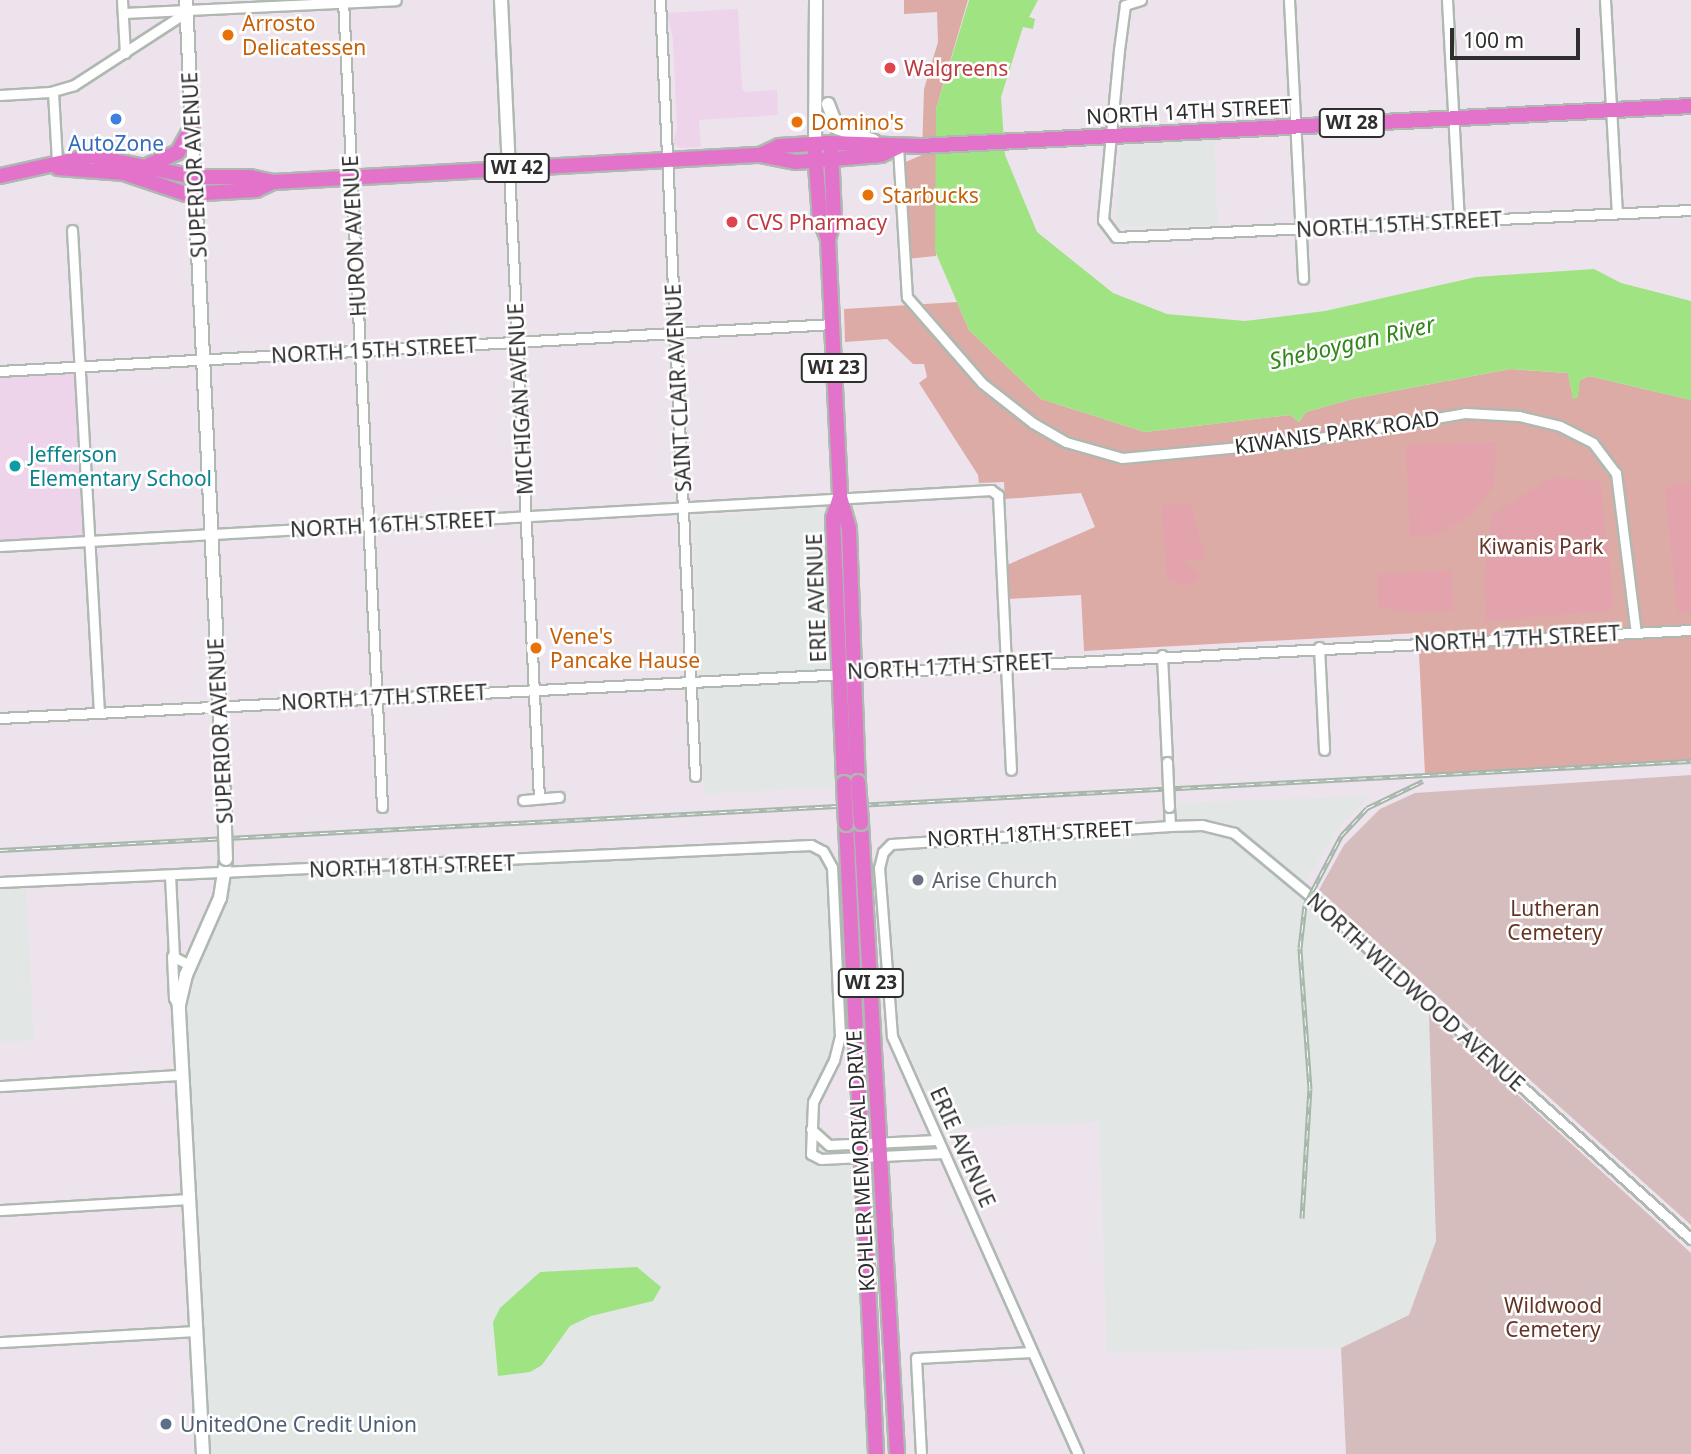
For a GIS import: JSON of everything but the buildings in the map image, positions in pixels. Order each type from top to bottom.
[{"type":"main road","name":"NORTH 14TH STREET","points":[[760,155],[779,146],[830,143],[873,141],[898,147],[1691,106]]},
{"type":"main road","points":[[149,165],[176,154],[192,127]]},
{"type":"main road","name":"ERIE AVENUE","points":[[830,143],[834,215],[828,239],[840,498],[833,518],[847,672],[851,783]]},
{"type":"main road","name":"ERIE AVENUE","points":[[815,144],[820,219],[828,239]]},
{"type":"main road","name":"NORTH 14TH STREET","points":[[43,167],[58,161],[91,156],[149,165],[194,177],[250,177],[273,182],[760,155],[789,162],[816,161],[883,154],[898,147]]},
{"type":"main road","name":"NORTH 14TH STREET","points":[[43,167],[106,169],[195,194],[256,190],[273,182]]},
{"type":"main road","name":"WI 42","points":[[0,176],[43,167]]},
{"type":"main road","name":"KOHLER MEMORIAL DRIVE","points":[[851,783],[862,1150],[876,1454]]},
{"type":"main road","name":"KOHLER MEMORIAL DRIVE","points":[[853,824],[882,1149],[897,1454]]},
{"type":"street","points":[[122,0],[125,53]]},
{"type":"street","points":[[123,13],[186,6],[396,0]]},
{"type":"street","name":"MICHIGAN AVENUE","points":[[501,0],[539,799]]},
{"type":"street","name":"SAINT CLAIR AVENUE","points":[[660,0],[695,776]]},
{"type":"street","name":"ERIE AVENUE","points":[[815,144],[819,82],[816,0]]},
{"type":"street","points":[[1111,135],[1125,5],[1141,0]]},
{"type":"street","points":[[1289,0],[1303,279]]},
{"type":"street","points":[[1447,0],[1459,221]]},
{"type":"street","points":[[1605,0],[1617,212]]},
{"type":"street","name":"HURON AVENUE","points":[[343,2],[382,807]]},
{"type":"street","points":[[0,95],[53,92],[74,85],[125,53],[186,6]]},
{"type":"street","name":"SUPERIOR AVENUE","points":[[186,6],[226,859],[225,874],[215,911],[190,965],[179,1007],[203,1454]]},
{"type":"street","name":"ERIE AVENUE","points":[[819,82],[828,104],[830,143]]},
{"type":"street","points":[[53,92],[58,161]]},
{"type":"street","points":[[828,104],[836,128],[873,141]]},
{"type":"street","name":"NORTH 15TH STREET","points":[[1111,135],[1103,219],[1109,232],[1127,238],[1691,210]]},
{"type":"street","name":"KIWANIS PARK ROAD","points":[[898,147],[901,243],[907,297],[925,323],[1010,407],[1045,431],[1086,448],[1122,458],[1296,442],[1483,412],[1540,420],[1580,435],[1606,457],[1619,481],[1636,633]]},
{"type":"street","points":[[72,230],[99,712]]},
{"type":"street","name":"NORTH 15TH STREET","points":[[0,371],[832,324]]},
{"type":"street","name":"NORTH 16TH STREET","points":[[0,546],[840,498],[995,492],[1005,663]]},
{"type":"street","name":"NORTH 17TH STREET","points":[[0,718],[1162,654],[1691,630]]},
{"type":"street","points":[[1319,647],[1324,750]]},
{"type":"street","points":[[1162,654],[1170,825]]},
{"type":"street","points":[[1005,663],[1011,771]]},
{"type":"street","points":[[523,800],[559,797]]},
{"type":"street","name":"NORTH 18TH STREET","points":[[891,844],[1170,825]]},
{"type":"street","name":"NORTH WILDWOOD AVENUE","points":[[1170,825],[1219,828],[1250,845],[1691,1240]]},
{"type":"street","name":"NORTH 18TH STREET","points":[[0,882],[225,874],[801,844],[823,851],[832,867],[840,1036],[834,1060],[813,1102],[811,1129]]},
{"type":"street","name":"ERIE AVENUE","points":[[891,844],[883,852],[879,868],[889,1022],[897,1050],[1078,1454]]},
{"type":"street","points":[[170,875],[174,998],[179,1007]]},
{"type":"street","points":[[172,940],[175,959],[190,965]]},
{"type":"street","points":[[0,1086],[182,1075]]},
{"type":"street","points":[[811,1129],[814,1158],[937,1140]]},
{"type":"street","points":[[811,1129],[826,1144],[862,1150]]},
{"type":"street","points":[[882,1149],[943,1153]]},
{"type":"street","points":[[0,1210],[189,1199]]},
{"type":"street","points":[[0,1342],[196,1331]]},
{"type":"street","points":[[921,1454],[916,1357],[1032,1352]]},
{"type":"shaded area","points":[[738,9],[742,88],[745,92],[777,90],[778,115],[699,120],[701,147],[679,148],[673,142],[677,129],[673,40],[667,13]]},
{"type":"shaded area","points":[[1214,139],[1218,225],[1115,227],[1121,145]]},
{"type":"shaded area","points":[[80,367],[90,542],[0,546],[0,371]]},
{"type":"shaded area","points":[[812,508],[824,511],[828,523],[839,787],[704,794],[693,517]]},
{"type":"shaded area","points":[[1370,796],[1341,825],[1297,895],[1429,1014],[1436,1241],[1409,1315],[1341,1348],[1107,1353],[1099,1122],[960,1128],[946,1137],[896,1024],[884,871],[887,856],[901,847],[1177,832],[1177,803]]},
{"type":"shaded area","points":[[809,844],[829,860],[840,1036],[816,1095],[815,1148],[862,1143],[876,1454],[203,1454],[179,1005],[225,874]]},
{"type":"shaded area","points":[[26,881],[34,1041],[0,1042],[0,883]]},
{"type":"green space","points":[[904,0],[968,0],[936,109],[936,256],[906,259],[903,163],[922,155],[924,89],[938,42],[937,12],[904,14]]},
{"type":"green space","name":"Kiwanis Park","points":[[957,302],[969,330],[1041,399],[1145,432],[1290,415],[1299,422],[1306,412],[1352,399],[1510,369],[1568,373],[1573,398],[1580,380],[1589,376],[1691,400],[1691,760],[1425,775],[1418,633],[1084,651],[1081,595],[1008,599],[1007,565],[1095,527],[1081,493],[1005,499],[1004,482],[979,483],[978,475],[919,383],[927,377],[924,364],[913,364],[887,339],[845,342],[844,309]]},
{"type":"green space","points":[[1496,442],[1494,486],[1470,516],[1435,535],[1410,537],[1406,450],[1410,445]]},
{"type":"green space","points":[[1551,477],[1600,481],[1614,605],[1606,611],[1486,621],[1484,576],[1492,515]]},
{"type":"green space","points":[[1675,483],[1691,483],[1691,612],[1677,613],[1665,489]]},
{"type":"green space","points":[[1190,503],[1206,559],[1183,561],[1201,576],[1194,584],[1179,585],[1167,579],[1161,505]]},
{"type":"green space","points":[[1452,570],[1453,610],[1407,613],[1378,606],[1377,574]]},
{"type":"green space","name":"Lutheran Cemetery","points":[[1691,775],[1691,1225],[1319,890],[1344,845],[1380,809],[1415,793]]},
{"type":"green space","name":"Wildwood Cemetery","points":[[1429,1014],[1691,1253],[1691,1454],[1346,1454],[1341,1348],[1409,1315],[1436,1241]]},
{"type":"water","name":"Sheboygan River","points":[[969,0],[1038,0],[1029,17],[1035,19],[1033,29],[1023,27],[1001,97],[1005,155],[1037,232],[1113,293],[1167,314],[1245,321],[1325,311],[1476,277],[1594,269],[1621,283],[1691,301],[1691,400],[1589,376],[1580,380],[1578,398],[1573,399],[1568,373],[1510,369],[1352,399],[1306,412],[1299,422],[1290,415],[1145,432],[1041,399],[969,330],[935,251],[936,109]]},
{"type":"water","points":[[637,1267],[661,1287],[653,1301],[591,1316],[570,1326],[542,1365],[530,1372],[498,1376],[493,1322],[500,1308],[540,1272]]},
{"type":"railway","points":[[0,850],[1691,761]]},
{"type":"railway","points":[[1302,1218],[1310,1089],[1300,948],[1305,905],[1341,836],[1367,808],[1423,781]]},
{"type":"place","name":"Arrosto Delicatessen","points":[[228,35]]},
{"type":"place","name":"Walgreens","points":[[890,68]]},
{"type":"place","name":"AutoZone","points":[[116,119]]},
{"type":"place","name":"Domino's","points":[[797,122]]},
{"type":"place","name":"Starbucks","points":[[868,195]]},
{"type":"place","name":"CVS Pharmacy","points":[[732,222]]},
{"type":"place","name":"Jefferson Elementary School","points":[[15,466]]},
{"type":"place","name":"Vene's Pancake Hause","points":[[536,648]]},
{"type":"place","name":"Arise Church","points":[[918,880]]},
{"type":"place","name":"UnitedOne Credit Union","points":[[166,1424]]}]
